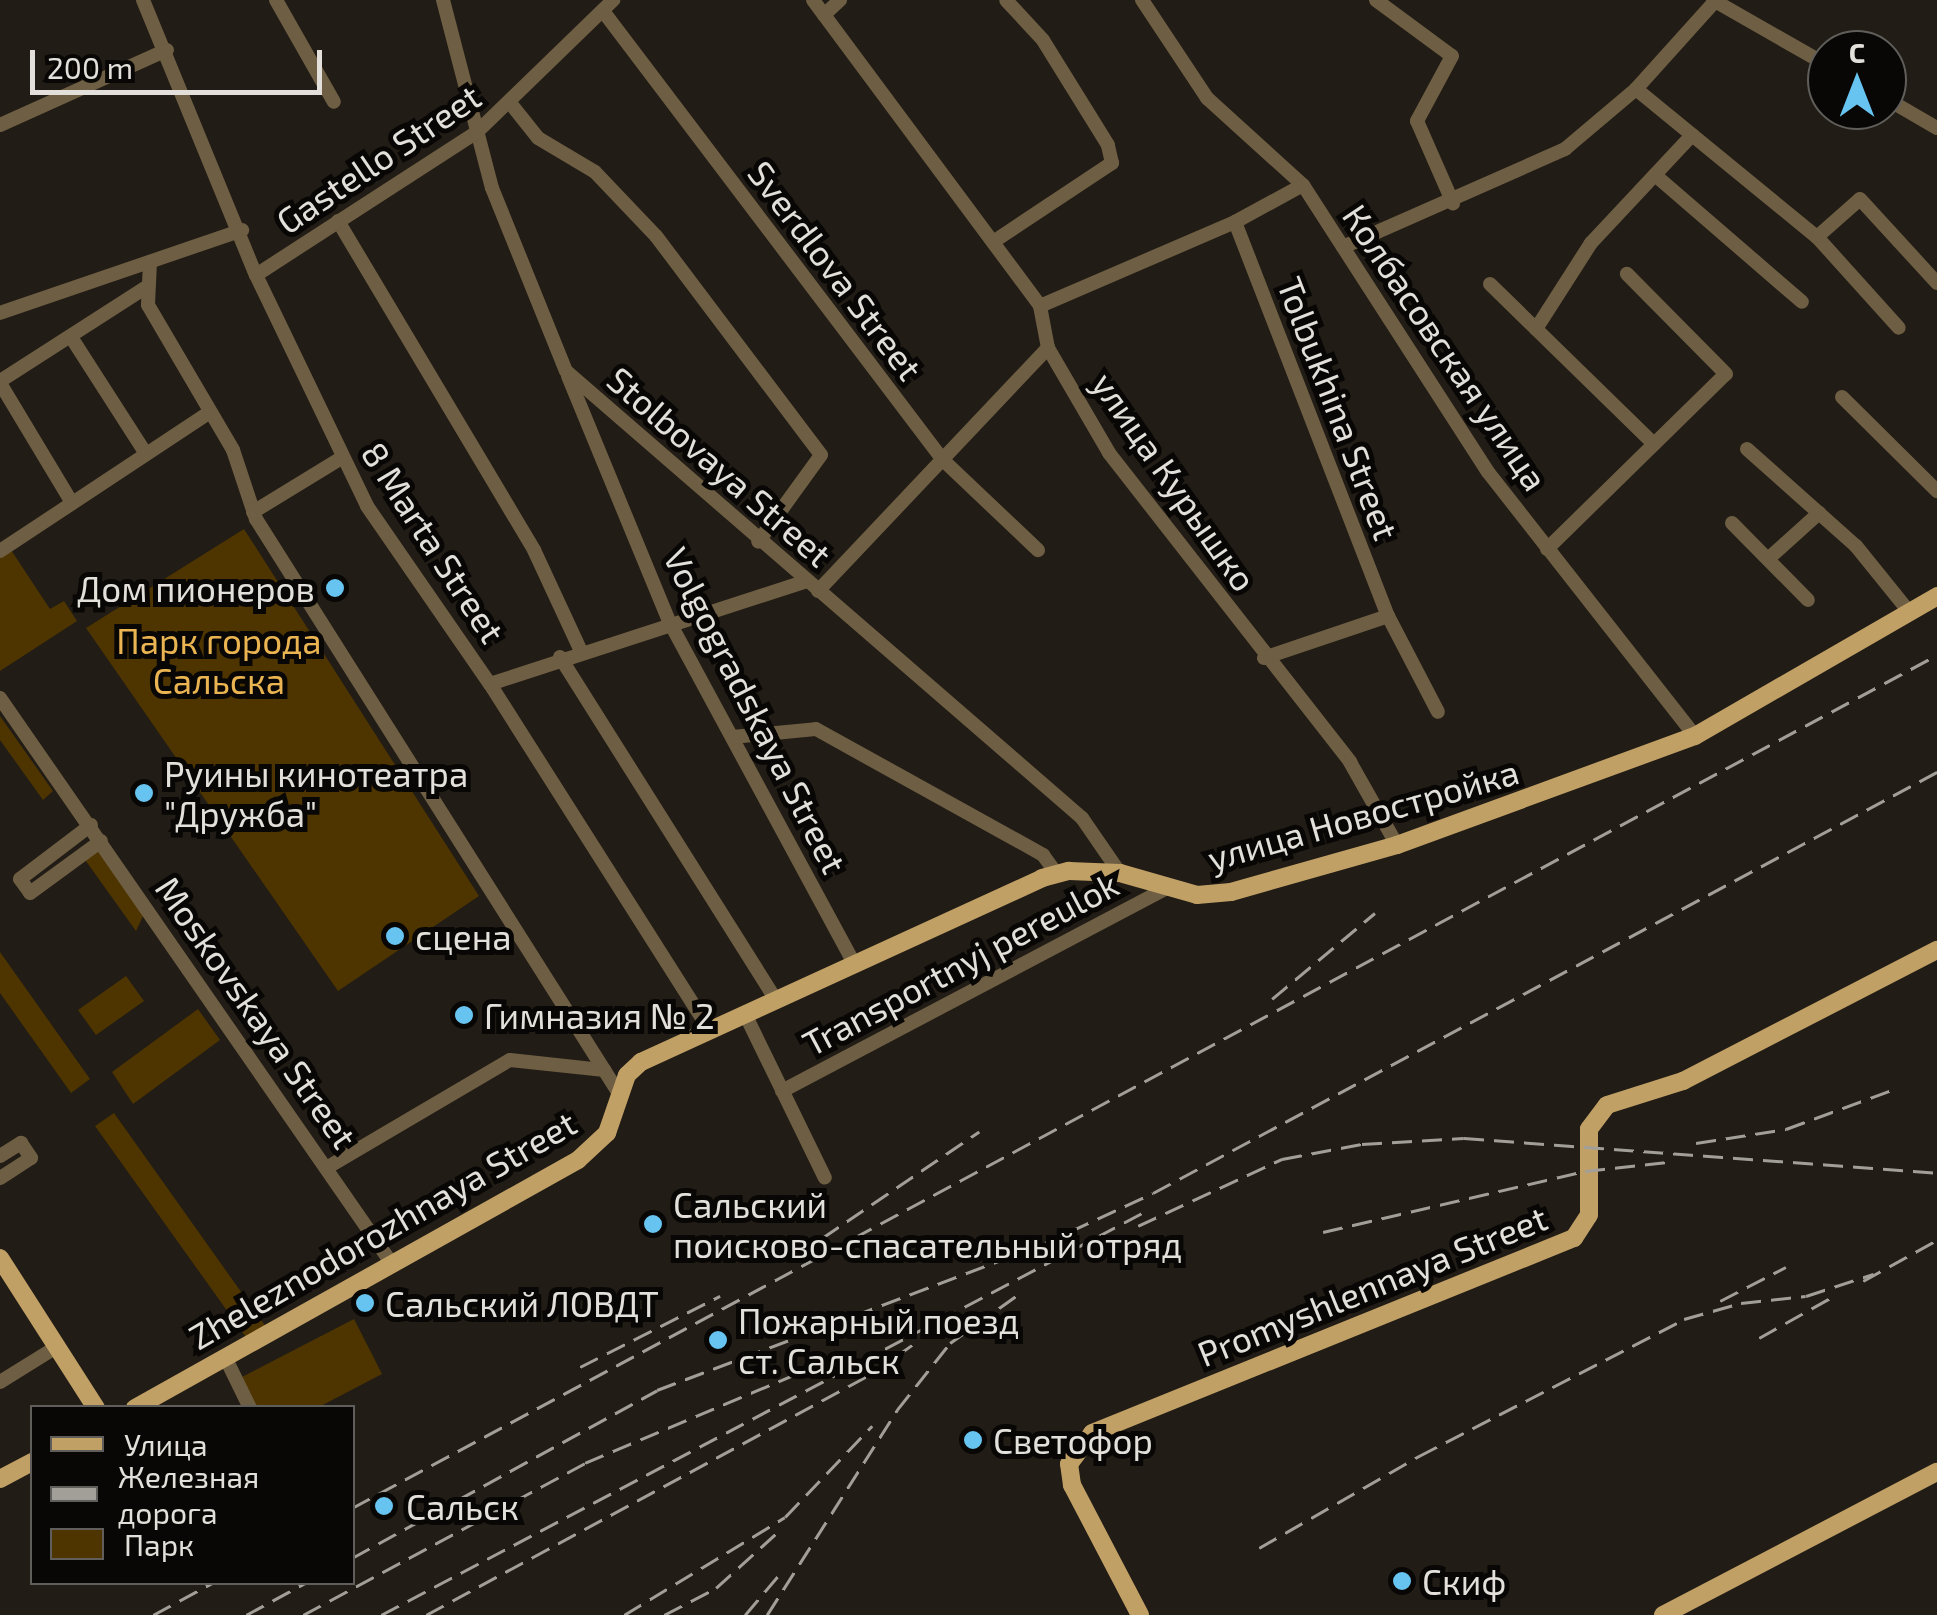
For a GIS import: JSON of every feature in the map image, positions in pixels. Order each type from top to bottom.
[{"type":"main road","name":"улица Новостройка","points":[[628,1075],[641,1062],[1057,874],[1120,873],[1166,888],[1231,892],[1397,845],[1695,736],[1937,596]]},
{"type":"main road","name":"Promyshlennaya Street","points":[[1140,1615],[1072,1485],[1069,1464],[1092,1433],[1574,1238],[1589,1215],[1590,1129],[1607,1105],[1683,1081],[1937,950]]},
{"type":"main road","name":"Zheleznodorozhnaya Street","points":[[140,1405],[578,1160],[607,1132],[628,1075]]},
{"type":"main road","points":[[3,1270],[58,1346],[94,1405]]},
{"type":"main road","points":[[0,1479],[30,1463]]},
{"type":"main road","points":[[1663,1615],[1937,1472]]},
{"type":"street","name":"8 Marta Street","points":[[143,0],[242,230],[256,275],[367,506],[490,684],[710,1030]]},
{"type":"street","points":[[276,0],[334,102]]},
{"type":"street","name":"Stolbovaya Street","points":[[443,0],[492,188],[566,370],[804,582],[1082,818],[1120,873]]},
{"type":"street","name":"улица Курышко","points":[[813,0],[1040,306],[1048,348],[1109,453],[1264,658],[1350,762],[1397,845]]},
{"type":"street","points":[[824,15],[840,0]]},
{"type":"street","points":[[993,242],[1112,163],[1108,145],[1043,40],[1006,0]]},
{"type":"street","name":"Колбасовская улица","points":[[1142,0],[1207,98],[1303,185],[1488,472],[1695,736]]},
{"type":"street","points":[[1376,0],[1452,56],[1418,122],[1452,203]]},
{"type":"street","points":[[1343,247],[1452,203],[1564,148],[1636,89],[1714,0],[1807,53]]},
{"type":"street","name":"Gastello Street","points":[[256,275],[477,132],[511,104],[608,6]]},
{"type":"street","name":"Sverdlova Street","points":[[608,6],[942,460],[1038,550]]},
{"type":"street","points":[[0,125],[166,50]]},
{"type":"street","points":[[1636,89],[1817,237],[1899,328]]},
{"type":"street","points":[[511,104],[538,138],[595,172],[656,236],[821,455],[758,542]]},
{"type":"street","points":[[1907,111],[1937,128]]},
{"type":"street","points":[[1536,329],[1591,243],[1692,135]]},
{"type":"street","points":[[1655,174],[1802,302]]},
{"type":"street","points":[[1040,306],[1235,222],[1303,185]]},
{"type":"street","points":[[1817,237],[1860,199],[1937,283]]},
{"type":"street","points":[[338,221],[534,550],[580,650]]},
{"type":"street","name":"Tolbukhina Street","points":[[1235,222],[1388,616],[1438,712]]},
{"type":"street","points":[[0,313],[242,230]]},
{"type":"street","points":[[150,262],[145,288],[148,306],[208,414],[233,450],[253,512],[620,1095]]},
{"type":"street","points":[[1547,549],[1726,374],[1627,274]]},
{"type":"street","points":[[1490,284],[1654,444]]},
{"type":"street","points":[[72,503],[0,382],[145,288]]},
{"type":"street","points":[[71,337],[146,454]]},
{"type":"street","points":[[818,591],[1048,348]]},
{"type":"street","name":"Volgogradskaya Street","points":[[566,370],[670,623],[854,964]]},
{"type":"street","points":[[1842,396],[1937,491]]},
{"type":"street","points":[[0,551],[208,414]]},
{"type":"street","points":[[1747,449],[1856,546],[1910,612]]},
{"type":"street","points":[[253,512],[342,457]]},
{"type":"street","points":[[1768,560],[1819,513]]},
{"type":"street","points":[[1732,523],[1808,600]]},
{"type":"street","points":[[490,684],[580,650],[804,582]]},
{"type":"street","points":[[1264,658],[1388,616]]},
{"type":"street","points":[[560,657],[776,1000]]},
{"type":"street","name":"Moskovskaya Street","points":[[0,698],[392,1264]]},
{"type":"street","points":[[732,736],[816,729],[1043,855],[1057,874]]},
{"type":"street","points":[[91,826],[20,878],[30,893],[101,841]]},
{"type":"street","name":"Transportnyj pereulok","points":[[782,1091],[1166,888]]},
{"type":"street","points":[[745,1014],[825,1178]]},
{"type":"street","points":[[328,1167],[510,1060],[604,1070]]},
{"type":"street","points":[[0,1156],[21,1143],[30,1158],[0,1178]]},
{"type":"street","points":[[0,1382],[58,1346]]},
{"type":"street","points":[[226,1359],[249,1405]]},
{"type":"green space","name":"Парк города Сальска","points":[[244,529],[479,896],[338,991],[86,628]]},
{"type":"green space","points":[[9,547],[50,609],[64,601],[77,621],[0,671],[0,553]]},
{"type":"green space","points":[[0,716],[53,791],[43,800],[0,740]]},
{"type":"green space","points":[[96,848],[144,914],[136,931],[83,857]]},
{"type":"green space","points":[[0,952],[90,1079],[71,1093],[0,993]]},
{"type":"green space","points":[[126,976],[144,1001],[96,1035],[78,1010]]},
{"type":"green space","points":[[198,1009],[220,1040],[133,1104],[112,1072]]},
{"type":"green space","points":[[114,1113],[266,1327],[248,1340],[95,1126]]},
{"type":"green space","points":[[354,1319],[382,1374],[323,1405],[255,1405],[240,1378]]},
{"type":"railway","points":[[355,1506],[1937,655]]},
{"type":"railway","points":[[355,1556],[657,1390],[1043,1244],[1153,1193],[1937,772]]},
{"type":"railway","points":[[1272,999],[1375,913]]},
{"type":"railway","points":[[1696,1143],[1786,1129],[1892,1090]]},
{"type":"railway","points":[[797,1255],[979,1132]]},
{"type":"railway","points":[[1138,1226],[1282,1159],[1362,1144],[1464,1138],[1937,1173]]},
{"type":"railway","points":[[1323,1232],[1585,1171],[1668,1162]]},
{"type":"railway","points":[[381,1615],[1146,1211]]},
{"type":"railway","points":[[1863,1281],[1937,1240]]},
{"type":"railway","points":[[1720,1301],[1786,1267]]},
{"type":"railway","points":[[1259,1548],[1419,1456],[1684,1319],[1741,1303],[1806,1296],[1873,1274]]},
{"type":"railway","points":[[580,1367],[720,1296]]},
{"type":"railway","points":[[767,1615],[897,1410],[950,1343],[1016,1296]]},
{"type":"railway","points":[[1759,1338],[1832,1297]]},
{"type":"railway","points":[[426,1615],[871,1374],[919,1340]]},
{"type":"railway","points":[[303,1615],[585,1463],[829,1360]]},
{"type":"railway","points":[[624,1615],[785,1517],[872,1426]]},
{"type":"railway","points":[[664,1615],[716,1588],[780,1530]]},
{"type":"railway","points":[[745,1615],[778,1576]]},
{"type":"railway","points":[[153,1615],[208,1585]]},
{"type":"railway","points":[[246,1615],[301,1585]]},
{"type":"place","name":"Дом пионеров","points":[[335,588]]},
{"type":"place","name":"Руины кинотеатра \"Дружба\"","points":[[144,793]]},
{"type":"place","name":"сцена","points":[[395,936]]},
{"type":"place","name":"Гимназия № 2","points":[[464,1015]]},
{"type":"place","name":"Сальский поисково-спасательный отряд","points":[[653,1224]]},
{"type":"place","name":"Сальский ЛОВДТ","points":[[365,1303]]},
{"type":"place","name":"Пожарный поезд ст. Сальск","points":[[718,1340]]},
{"type":"place","name":"Светофор","points":[[973,1440]]},
{"type":"place","name":"Сальск","points":[[384,1506]]},
{"type":"place","name":"Скиф","points":[[1402,1581]]}]
